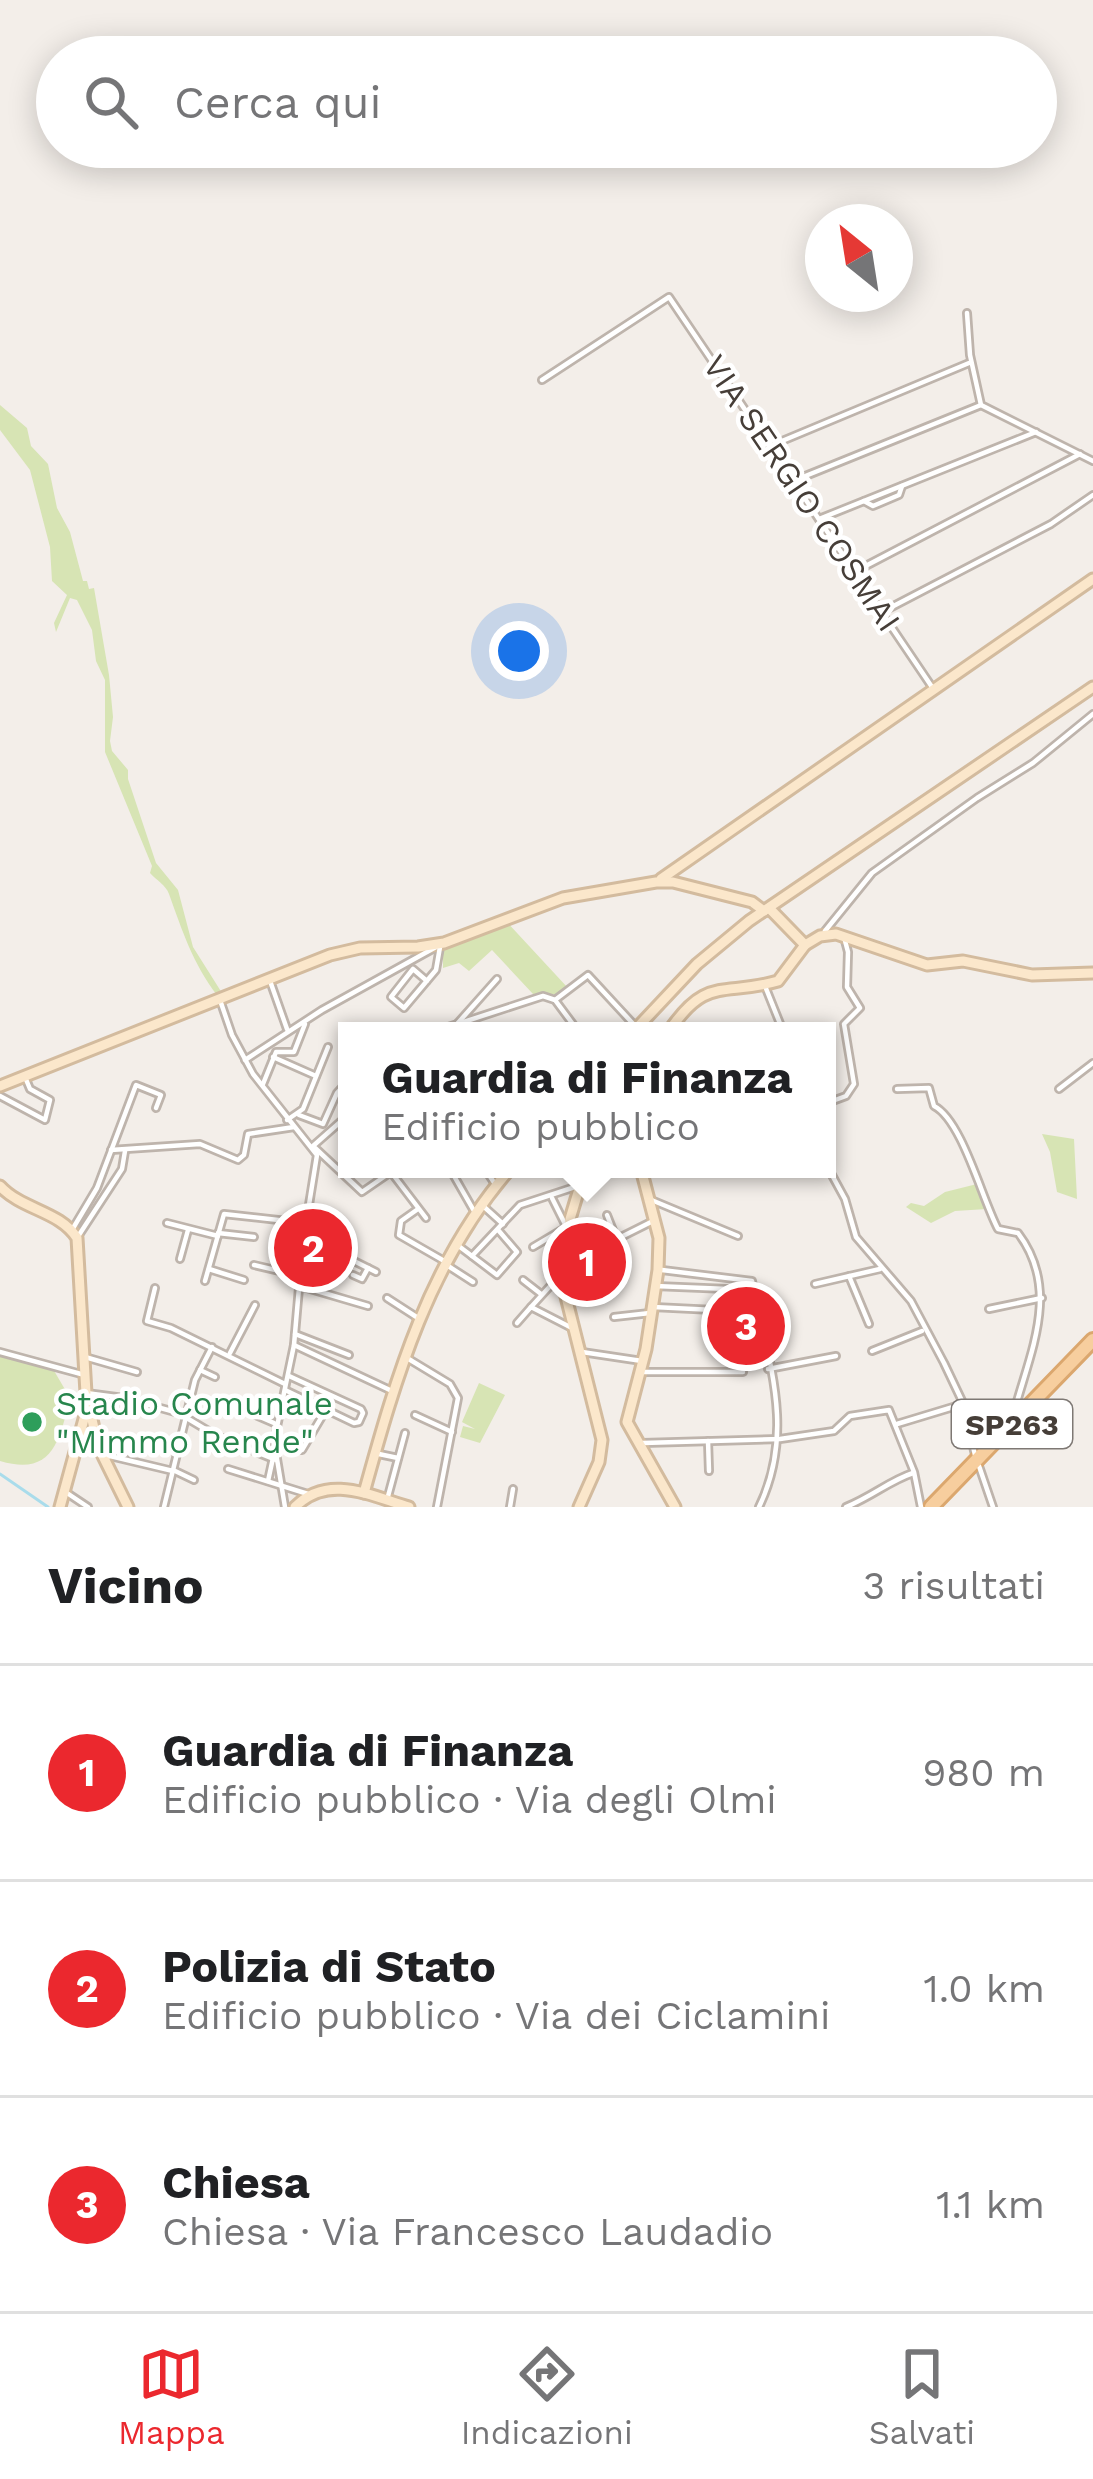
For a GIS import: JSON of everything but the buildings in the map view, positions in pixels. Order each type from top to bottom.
[{"type":"main road","name":"SP263","points":[[931,1507],[1093,1340]]},
{"type":"street","name":"VIA SERGIO COSMAI","points":[[542,380],[669,297],[934,690]]},
{"type":"street","points":[[967,313],[981,405]]},
{"type":"street","points":[[770,446],[972,362]]},
{"type":"street","points":[[793,481],[981,405],[1093,460]]},
{"type":"street","points":[[819,520],[1036,432]]},
{"type":"street","points":[[855,572],[1079,454]]},
{"type":"street","points":[[882,612],[1051,524],[1093,495]]},
{"type":"street","points":[[656,882],[1093,580]]},
{"type":"street","points":[[644,1022],[698,964],[766,909],[1093,687]]},
{"type":"street","points":[[675,1022],[701,995],[765,985],[784,975],[805,945],[820,936],[872,873],[1033,763],[1093,713]]},
{"type":"street","points":[[686,864],[682,879],[690,887]]},
{"type":"street","points":[[0,1086],[269,978],[354,949],[423,950],[563,898],[656,882],[690,887],[766,909],[805,945]]},
{"type":"street","points":[[820,936],[844,938],[927,965],[963,961],[1032,975],[1093,973]]},
{"type":"street","points":[[836,1100],[846,1096],[854,1084],[844,1024],[860,1008],[847,986],[844,938]]},
{"type":"street","points":[[427,981],[413,969],[391,997],[404,1008],[427,981],[438,964],[444,943]]},
{"type":"street","points":[[245,1060],[413,961],[423,950]]},
{"type":"street","points":[[423,950],[438,964]]},
{"type":"street","points":[[556,1000],[588,974],[629,1022]]},
{"type":"street","points":[[269,978],[288,1032]]},
{"type":"street","points":[[459,1022],[497,979]]},
{"type":"street","points":[[765,985],[779,1022]]},
{"type":"street","points":[[463,1022],[550,996],[572,1022]]},
{"type":"street","points":[[220,1000],[245,1060],[264,1090],[287,1120],[338,1169]]},
{"type":"street","points":[[264,1090],[262,1081],[273,1057],[280,1050],[290,1053],[297,1048],[305,1021]]},
{"type":"street","points":[[299,1115],[328,1047]]},
{"type":"street","points":[[273,1057],[316,1076]]},
{"type":"street","points":[[1059,1089],[1093,1063]]},
{"type":"street","points":[[0,1096],[45,1120],[50,1100],[30,1089],[25,1076]]},
{"type":"street","points":[[127,1506],[89,1427],[77,1232],[136,1085],[161,1094],[156,1108]]},
{"type":"street","points":[[897,1088],[929,1088],[934,1106],[946,1114],[956,1132],[998,1229],[1018,1233],[1031,1250],[1042,1298],[1014,1422]]},
{"type":"street","points":[[287,1120],[299,1115],[323,1124],[338,1093]]},
{"type":"street","points":[[313,1146],[338,1124]]},
{"type":"street","points":[[111,1150],[200,1144],[238,1160],[244,1155],[248,1134],[294,1127]]},
{"type":"street","points":[[268,1481],[294,1345],[305,1223],[318,1163],[313,1146]]},
{"type":"street","points":[[77,1232],[122,1168],[125,1151]]},
{"type":"street","points":[[347,1178],[362,1192],[382,1178]]},
{"type":"street","points":[[396,1178],[426,1218]]},
{"type":"street","points":[[457,1178],[517,1252],[497,1275],[457,1244]]},
{"type":"street","points":[[491,1178],[496,1185]]},
{"type":"street","points":[[360,1507],[402,1356],[418,1318],[445,1263],[502,1178]]},
{"type":"street","points":[[583,1178],[567,1229],[563,1269],[577,1351],[618,1426],[675,1507]]},
{"type":"street","points":[[578,1507],[599,1462],[602,1440],[618,1426],[641,1366],[658,1270],[655,1220],[643,1178]]},
{"type":"street","points":[[834,1178],[856,1237],[910,1301],[963,1404],[993,1507]]},
{"type":"street","points":[[472,1256],[520,1205],[580,1185]]},
{"type":"street","points":[[0,1186],[22,1204],[77,1232]]},
{"type":"street","points":[[551,1196],[567,1229]]},
{"type":"street","points":[[648,1199],[738,1236]]},
{"type":"street","points":[[418,1208],[401,1221],[398,1235],[473,1282]]},
{"type":"street","points":[[206,1281],[221,1218],[227,1212],[305,1223]]},
{"type":"street","points":[[607,1215],[616,1239]]},
{"type":"street","points":[[517,1323],[563,1269],[655,1220]]},
{"type":"street","points":[[167,1223],[254,1238]]},
{"type":"street","points":[[180,1259],[189,1229]]},
{"type":"street","points":[[533,1247],[567,1229]]},
{"type":"street","points":[[304,1236],[372,1270],[362,1280],[353,1275]]},
{"type":"street","points":[[317,1258],[323,1246]]},
{"type":"street","points":[[302,1251],[346,1271],[352,1260]]},
{"type":"street","points":[[254,1265],[301,1276]]},
{"type":"street","points":[[815,1284],[881,1268]]},
{"type":"street","points":[[208,1269],[244,1280]]},
{"type":"street","points":[[658,1270],[752,1281],[780,1419],[771,1479],[759,1507]]},
{"type":"street","points":[[849,1276],[869,1324]]},
{"type":"street","points":[[523,1280],[541,1294]]},
{"type":"street","points":[[300,1286],[368,1306]]},
{"type":"street","points":[[656,1286],[754,1290]]},
{"type":"street","points":[[155,1288],[147,1321],[229,1355],[356,1424],[364,1412],[289,1376]]},
{"type":"street","points":[[387,1298],[418,1318]]},
{"type":"street","points":[[989,1309],[1042,1298]]},
{"type":"street","points":[[229,1355],[255,1305]]},
{"type":"street","points":[[531,1306],[571,1327]]},
{"type":"street","points":[[614,1318],[652,1310],[756,1312]]},
{"type":"street","points":[[872,1351],[925,1330]]},
{"type":"street","points":[[295,1334],[349,1355]]},
{"type":"street","points":[[294,1345],[392,1391]]},
{"type":"street","points":[[164,1507],[185,1416],[212,1347]]},
{"type":"street","points":[[577,1351],[641,1366],[743,1372]]},
{"type":"street","points":[[0,1352],[83,1374]]},
{"type":"street","points":[[83,1356],[137,1372]]},
{"type":"street","points":[[402,1356],[455,1390],[458,1399],[437,1507]]},
{"type":"street","points":[[768,1369],[836,1356]]},
{"type":"street","points":[[200,1370],[215,1377]]},
{"type":"street","points":[[87,1398],[124,1398],[185,1416],[217,1436],[274,1459],[292,1506]]},
{"type":"street","points":[[897,1424],[963,1404]]},
{"type":"street","points":[[240,1408],[276,1424]]},
{"type":"street","points":[[275,1445],[302,1450],[327,1408]]},
{"type":"street","points":[[618,1426],[708,1441],[780,1439],[834,1431],[850,1416],[892,1412],[921,1507]]},
{"type":"street","points":[[416,1415],[452,1432]]},
{"type":"street","points":[[60,1505],[89,1427]]},
{"type":"street","points":[[387,1500],[405,1432]]},
{"type":"street","points":[[708,1441],[709,1472]]},
{"type":"street","points":[[374,1453],[398,1458]]},
{"type":"street","points":[[104,1459],[110,1456],[194,1480]]},
{"type":"street","points":[[228,1469],[309,1494]]},
{"type":"street","points":[[846,1507],[866,1503],[884,1491],[888,1481],[914,1472]]},
{"type":"street","points":[[292,1506],[330,1488],[410,1507]]},
{"type":"street","points":[[284,1489],[292,1506]]},
{"type":"street","points":[[513,1489],[510,1505],[524,1507]]},
{"type":"street","points":[[64,1491],[88,1507]]},
{"type":"green space","points":[[0,405],[27,428],[31,446],[48,464],[57,508],[70,532],[83,581],[94,588],[109,675],[112,751],[128,770],[156,863],[178,890],[193,947],[222,993],[217,995],[195,959],[168,891],[150,873],[152,866],[105,752],[105,680],[96,661],[92,630],[77,600],[70,598],[56,632],[54,623],[67,595],[52,581],[50,547],[30,470],[0,430]]},
{"type":"green space","points":[[506,921],[568,988],[558,994],[533,994],[492,950],[469,971],[459,963],[443,968],[443,946]]},
{"type":"green space","points":[[1042,1134],[1074,1139],[1077,1199],[1057,1192]]},
{"type":"green space","points":[[977,1184],[987,1209],[955,1211],[931,1223],[906,1207],[911,1203],[924,1206],[945,1192]]},
{"type":"green space","name":"Stadio Comunale \"Mimmo Rende\"","points":[[0,1354],[53,1369],[70,1398],[56,1442],[42,1460],[31,1464],[0,1461]]},
{"type":"green space","points":[[479,1383],[505,1395],[480,1443],[460,1437],[463,1426],[475,1429],[462,1422]]},
{"type":"waterway","points":[[0,1474],[48,1507]]},
{"type":"place","name":"Polizia di Stato","points":[[313,1248]]},
{"type":"place","name":"Guardia di Finanza","points":[[587,1262]]},
{"type":"place","name":"Chiesa","points":[[746,1326]]},
{"type":"place","name":"Stadio Comunale \"Mimmo Rende\"","points":[[32,1422]]}]
